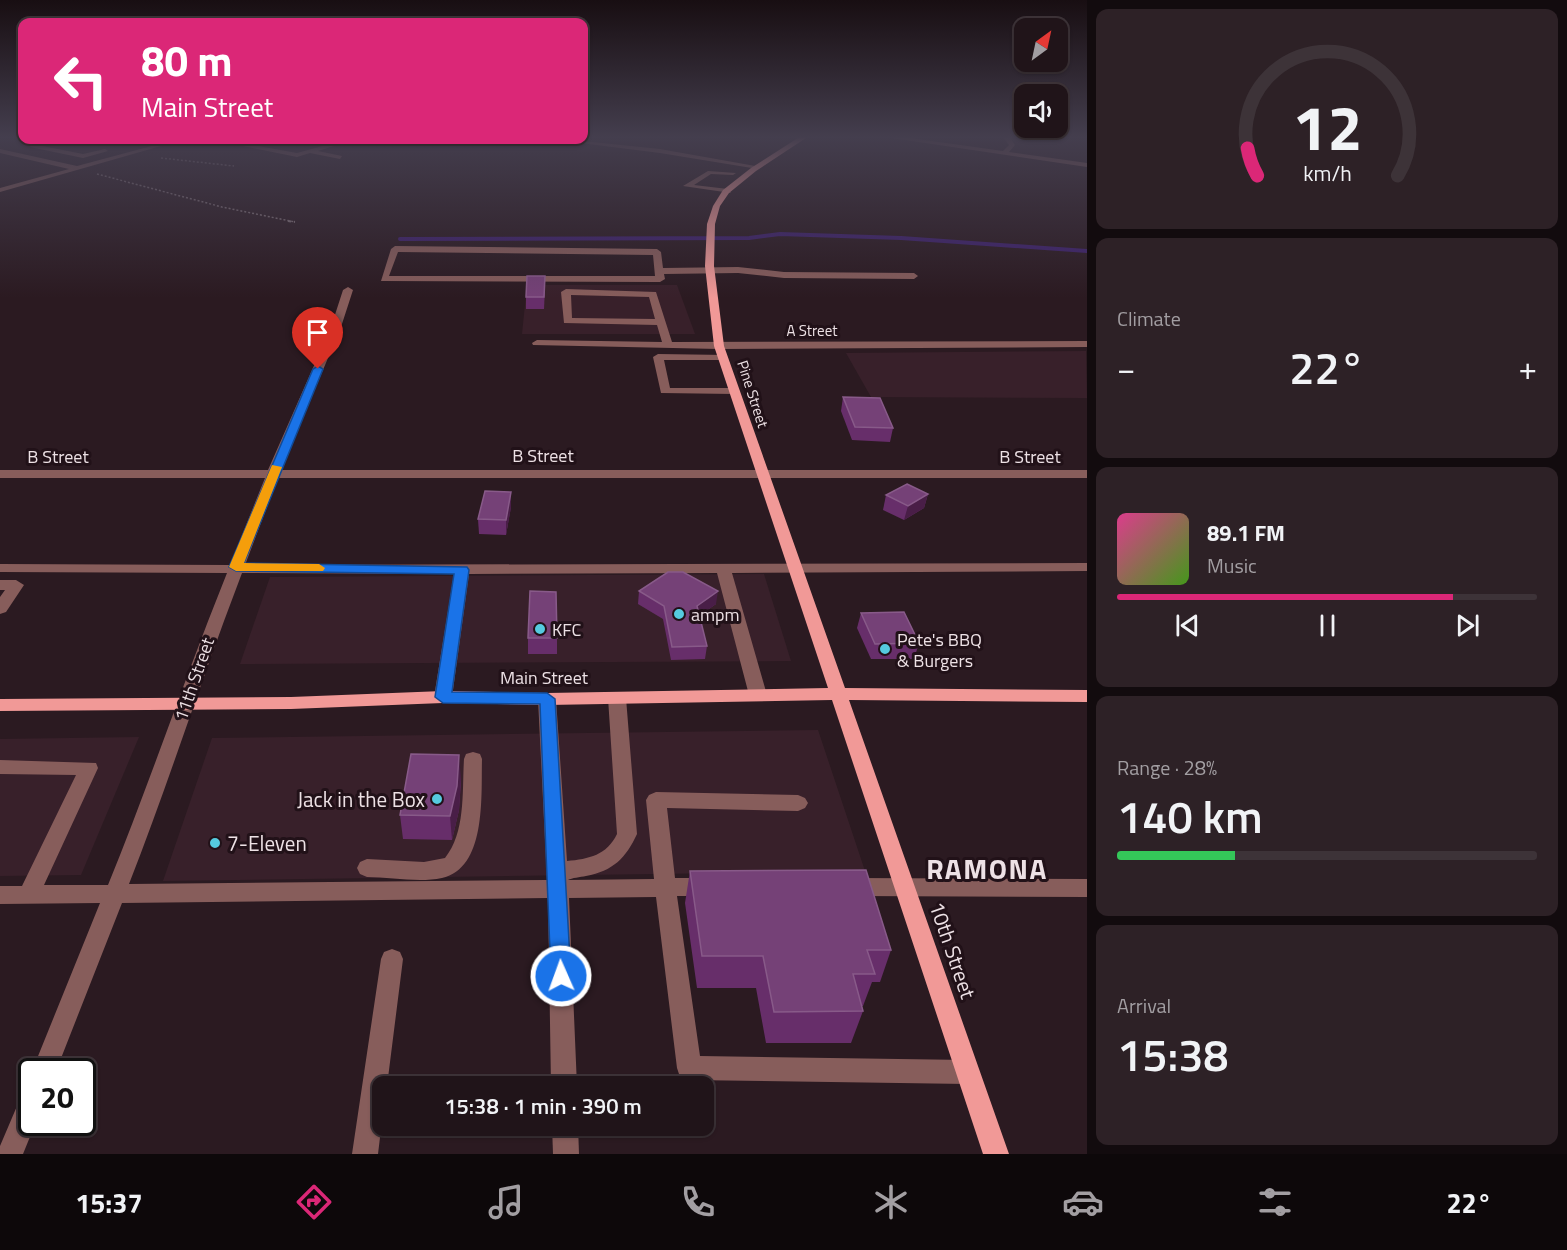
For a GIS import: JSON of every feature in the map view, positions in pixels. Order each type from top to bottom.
[{"type":"main road","name":"Pine Street","points":[[728,190],[717,207],[710,225],[708,245],[721,352],[838,694]]},
{"type":"main road","name":"Main Street","points":[[0,705],[186,704],[443,697],[547,699],[838,694],[1087,696]]},
{"type":"main road","name":"10th Street","points":[[838,694],[996,1154]]},
{"type":"street","points":[[395,249],[657,252],[659,271],[660,279],[384,279],[395,249]]},
{"type":"street","points":[[659,271],[743,270],[784,275],[914,276]]},
{"type":"street","name":"11th Street","points":[[49,1058],[115,893],[236,567],[336,327],[348,290]]},
{"type":"street","points":[[662,322],[567,321],[566,292],[653,294],[662,322],[668,345]]},
{"type":"street","name":"A Street","points":[[537,343],[668,345],[721,352],[1087,344]]},
{"type":"street","points":[[721,352],[658,357],[665,391],[734,391]]},
{"type":"street","name":"B Street","points":[[0,474],[1087,474]]},
{"type":"street","points":[[0,568],[236,567],[462,570],[1087,567]]},
{"type":"street","points":[[723,568],[758,695]]},
{"type":"street","points":[[443,697],[462,570]]},
{"type":"street","points":[[0,585],[16,585],[0,609]]},
{"type":"street","points":[[558,879],[606,862],[624,843],[627,834],[616,698]]},
{"type":"street","points":[[547,699],[558,879],[564,1076]]},
{"type":"street","points":[[367,868],[444,869],[456,863],[463,852],[468,831],[473,759]]},
{"type":"street","points":[[0,767],[89,768],[29,894]]},
{"type":"street","points":[[798,803],[656,800],[664,887],[689,1068],[967,1072]]},
{"type":"street","points":[[0,895],[558,879],[664,887],[724,887]]},
{"type":"street","points":[[831,887],[1087,888]]},
{"type":"street","points":[[366,1154],[392,959]]},
{"type":"street","points":[[10,1154],[18,1135]]},
{"type":"street","points":[[566,1136],[566,1154]]},
{"type":"path","points":[[157,190],[222,207],[295,222]]},
{"type":"shaded area","points":[[527,285],[677,285],[695,334],[522,334]]},
{"type":"shaded area","points":[[1086,351],[1087,398],[871,397],[846,353]]},
{"type":"shaded area","points":[[764,574],[791,661],[240,664],[270,577]]},
{"type":"shaded area","points":[[818,730],[865,871],[163,881],[212,738]]},
{"type":"shaded area","points":[[139,737],[81,875],[0,876],[0,739]]},
{"type":"building","points":[[527,276],[545,276],[544,297],[526,297]]},
{"type":"building","points":[[843,397],[880,398],[893,428],[855,427]]},
{"type":"building","points":[[907,484],[928,494],[908,506],[886,495]]},
{"type":"building","points":[[485,491],[511,492],[506,520],[478,519]]},
{"type":"building","points":[[668,572],[683,572],[718,591],[697,606],[707,646],[672,647],[664,606],[639,591]]},
{"type":"building","name":"KFC","points":[[530,591],[556,592],[557,638],[528,638]]},
{"type":"building","points":[[904,612],[919,643],[875,644],[861,613]]},
{"type":"building","points":[[411,754],[459,755],[457,786],[450,816],[400,815]]},
{"type":"building","points":[[866,870],[891,950],[867,950],[875,974],[853,974],[863,1011],[774,1012],[763,956],[702,956],[690,871]]},
{"type":"waterway","points":[[400,239],[749,238],[780,234],[901,238],[1087,251]]},
{"type":"slow traffic","points":[[276,467],[236,567],[319,568]]},
{"type":"place","name":"ampm","points":[[679,614]]},
{"type":"place","name":"KFC","points":[[540,629]]},
{"type":"place","name":"Pete's BBQ & Burgers","points":[[885,649]]},
{"type":"place","name":"Jack in the Box","points":[[437,799]]},
{"type":"place","name":"7-Eleven","points":[[215,843]]},
{"type":"district","name":"RAMONA","points":[[987,868]]},
{"type":"route","points":[[318,369],[236,567],[462,570],[443,697],[547,699],[561,976]]}]
